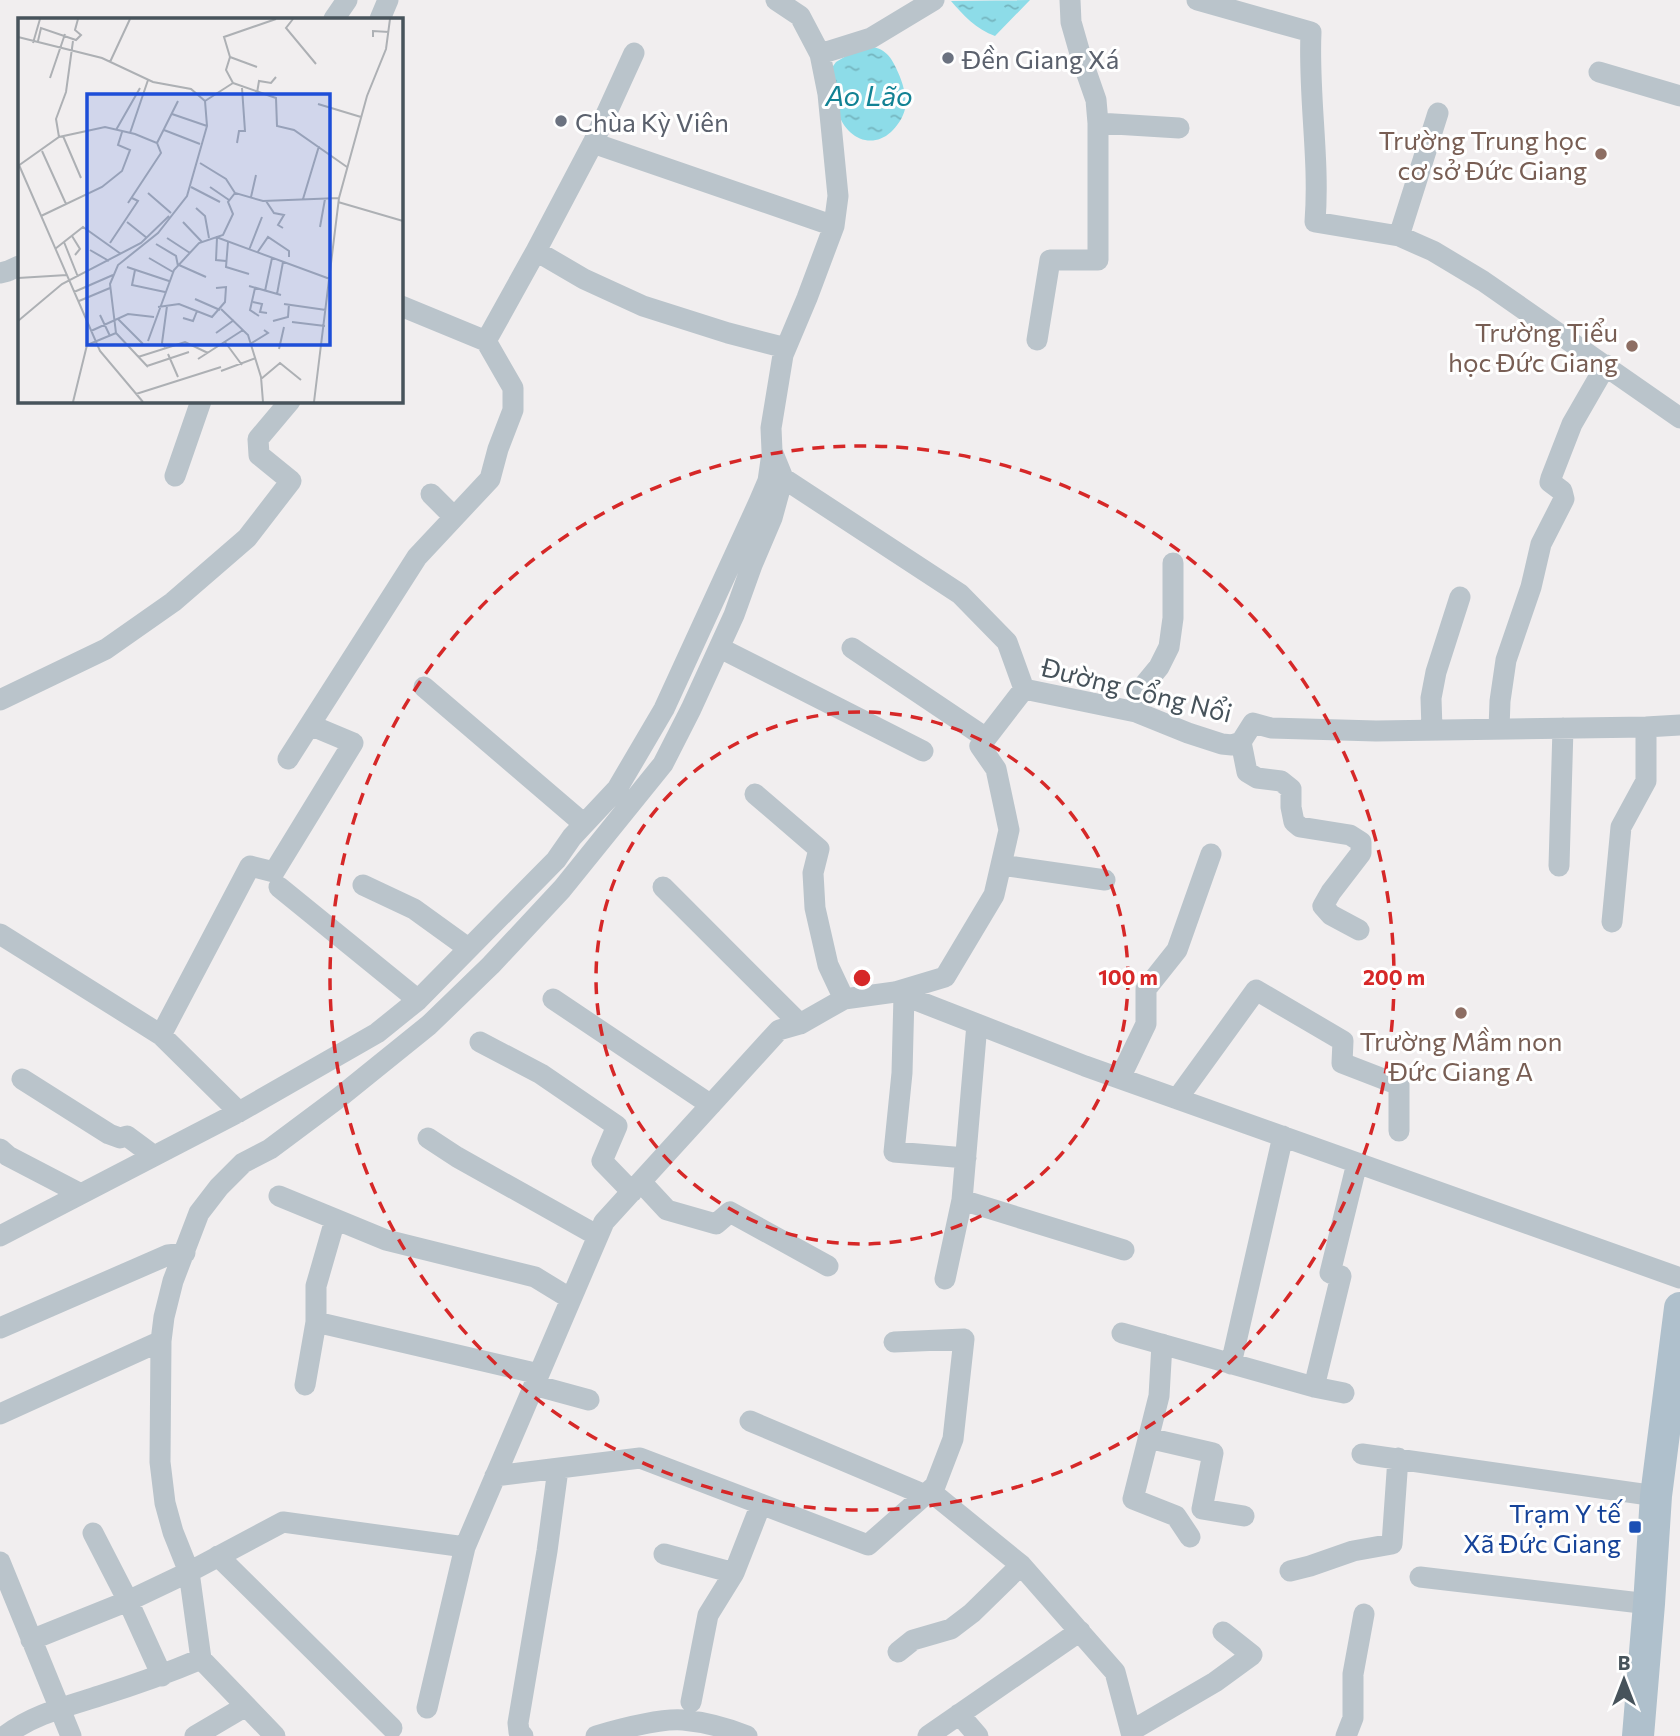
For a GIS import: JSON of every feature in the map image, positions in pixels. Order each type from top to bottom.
[{"type":"main road","points":[[1638,1736],[1656,1496],[1680,1308]]},
{"type":"street","points":[[335,18],[347,0]]},
{"type":"street","points":[[380,18],[388,0]]},
{"type":"street","points":[[0,1236],[239,1112],[377,1033],[418,1000],[556,860],[572,837],[617,789],[664,709],[768,481],[772,451],[771,428],[783,355],[834,226],[838,197],[828,94],[820,54],[800,16],[776,0]]},
{"type":"street","points":[[820,54],[871,38],[934,0]]},
{"type":"street","points":[[1038,340],[1050,260],[1098,260],[1096,100],[1071,22],[1070,0]]},
{"type":"street","points":[[1197,0],[1311,32],[1309,61],[1315,222],[1399,236],[1433,251],[1483,281],[1680,418]]},
{"type":"street","points":[[486,341],[593,144],[634,53]]},
{"type":"street","points":[[1599,72],[1680,96]]},
{"type":"street","points":[[1399,236],[1438,113]]},
{"type":"street","points":[[1098,123],[1179,128]]},
{"type":"street","points":[[593,144],[834,226]]},
{"type":"street","points":[[536,251],[584,279],[643,306],[786,348]]},
{"type":"street","points":[[0,273],[18,265]]},
{"type":"street","points":[[288,759],[416,557],[490,479],[513,410],[513,388],[486,341],[402,306]]},
{"type":"street","points":[[1499,729],[1506,660],[1527,600],[1541,544],[1564,499],[1562,491],[1550,482],[1551,478],[1572,424],[1606,365]]},
{"type":"street","points":[[175,476],[201,402]]},
{"type":"street","points":[[0,699],[106,649],[173,602],[247,538],[291,481],[259,455],[258,439],[289,402]]},
{"type":"street","points":[[275,1736],[201,1659],[189,1572],[165,1503],[160,1462],[161,1341],[173,1281],[199,1213],[219,1187],[243,1163],[270,1149],[429,1025],[491,965],[562,889],[663,764],[720,648],[772,518],[783,478],[772,451]]},
{"type":"street","name":"Đường Cổng Nổi","points":[[783,478],[960,594],[1007,642],[1024,690],[1136,712],[1188,733],[1232,745],[1241,742],[1253,723],[1271,728],[1376,731],[1646,727],[1680,724]]},
{"type":"street","points":[[431,494],[454,517]]},
{"type":"street","points":[[1136,712],[1145,684],[1159,667],[1169,647],[1173,618],[1173,563]]},
{"type":"street","points":[[1432,730],[1431,698],[1436,672],[1460,597]]},
{"type":"street","points":[[720,648],[923,751]]},
{"type":"street","points":[[852,649],[986,738]]},
{"type":"street","points":[[424,687],[584,824]]},
{"type":"street","points":[[427,1708],[465,1547],[604,1222],[779,1030],[800,1024],[844,999],[900,994],[945,977],[994,895],[1009,830],[996,769],[980,746],[1024,690]]},
{"type":"street","points":[[161,1035],[250,866],[274,872],[354,743],[310,724]]},
{"type":"street","points":[[1612,922],[1621,827],[1646,781],[1646,727]]},
{"type":"street","points":[[1559,866],[1563,728]]},
{"type":"street","points":[[1241,742],[1247,772],[1257,778],[1281,781],[1291,789],[1294,822],[1300,827],[1350,835],[1361,842],[1361,853],[1323,906],[1331,915],[1359,930]]},
{"type":"street","points":[[755,794],[819,849],[813,873],[815,908],[828,965],[844,999]]},
{"type":"street","points":[[1120,1078],[1146,1024],[1146,989],[1177,950],[1211,855]]},
{"type":"street","points":[[1001,865],[1105,880]]},
{"type":"street","points":[[363,884],[414,909],[468,948]]},
{"type":"street","points":[[279,887],[418,1000]]},
{"type":"street","points":[[663,887],[800,1024]]},
{"type":"street","points":[[0,934],[161,1035],[239,1112]]},
{"type":"street","points":[[1177,1099],[1256,990],[1343,1041],[1342,1063],[1399,1085],[1399,1130]]},
{"type":"street","points":[[900,994],[1177,1099],[1680,1278]]},
{"type":"street","points":[[900,994],[902,1073],[894,1152],[966,1158]]},
{"type":"street","points":[[554,999],[711,1105]]},
{"type":"street","points":[[945,1279],[962,1199],[977,1024]]},
{"type":"street","points":[[480,1042],[541,1074],[617,1126],[602,1161],[667,1210],[716,1224],[730,1212],[828,1266]]},
{"type":"street","points":[[22,1079],[109,1133],[120,1138],[127,1136],[154,1156]]},
{"type":"street","points":[[1231,1364],[1283,1136]]},
{"type":"street","points":[[428,1138],[598,1236]]},
{"type":"street","points":[[0,1149],[8,1156],[81,1194]]},
{"type":"street","points":[[1314,1387],[1341,1276],[1330,1273],[1357,1163]]},
{"type":"street","points":[[279,1196],[386,1240],[535,1277],[571,1298]]},
{"type":"street","points":[[962,1199],[1124,1250]]},
{"type":"street","points":[[304,1385],[316,1321],[316,1286],[335,1220]]},
{"type":"street","points":[[0,1328],[168,1255],[185,1252]]},
{"type":"street","points":[[316,1321],[537,1380],[589,1400]]},
{"type":"street","points":[[1122,1333],[1344,1393]]},
{"type":"street","points":[[495,1476],[640,1458],[869,1545],[935,1486],[953,1439],[964,1339],[894,1342]]},
{"type":"street","points":[[0,1415],[161,1341]]},
{"type":"street","points":[[1162,1344],[1159,1396],[1133,1499],[1175,1516],[1190,1537]]},
{"type":"street","points":[[750,1421],[927,1493],[1021,1565],[1115,1672],[1131,1733],[1214,1682],[1252,1655],[1223,1632]]},
{"type":"street","points":[[1148,1438],[1213,1453],[1202,1509],[1244,1516]]},
{"type":"street","points":[[1363,1454],[1656,1496]]},
{"type":"street","points":[[1290,1571],[1353,1551],[1392,1544],[1398,1458]]},
{"type":"street","points":[[523,1736],[519,1732],[518,1723],[558,1469]]},
{"type":"street","points":[[691,1702],[708,1615],[734,1573],[761,1504]]},
{"type":"street","points":[[31,1640],[128,1601],[283,1522],[465,1547]]},
{"type":"street","points":[[93,1533],[162,1676]]},
{"type":"street","points":[[664,1554],[734,1573]]},
{"type":"street","points":[[218,1556],[393,1728]]},
{"type":"street","points":[[0,1562],[71,1736]]},
{"type":"street","points":[[898,1652],[913,1640],[951,1629],[972,1613],[1021,1565]]},
{"type":"street","points":[[1420,1577],[1649,1604]]},
{"type":"street","points":[[1346,1736],[1353,1718],[1353,1674],[1364,1614]]},
{"type":"street","points":[[928,1736],[1080,1631]]},
{"type":"street","points":[[5,1736],[17,1727],[59,1709],[162,1676],[201,1659]]},
{"type":"street","points":[[195,1736],[246,1706]]},
{"type":"street","points":[[959,1714],[978,1736]]},
{"type":"street","points":[[596,1736],[659,1722],[681,1720],[732,1730],[747,1736]]},
{"type":"water","points":[[1030,0],[995,36],[976,26],[951,1]]},
{"type":"water","name":"Ao Lão","points":[[863,46],[874,47],[887,54],[905,93],[905,109],[900,122],[883,138],[875,140],[859,138],[852,134],[841,121],[835,102],[831,69],[836,62]]},
{"type":"place","name":"Đền Giang Xá","points":[[948,58]]},
{"type":"place","name":"Chùa Kỳ Viên","points":[[561,121]]},
{"type":"place","name":"Trường Trung học cơ sở Đức Giang","points":[[1601,154]]},
{"type":"place","name":"Trường Tiểu học Đức Giang","points":[[1632,346]]},
{"type":"place","name":"Trường Mầm non Đức Giang A","points":[[1461,1013]]},
{"type":"place","name":"Trạm Y tế Xã Đức Giang","points":[[1635,1527]]}]
